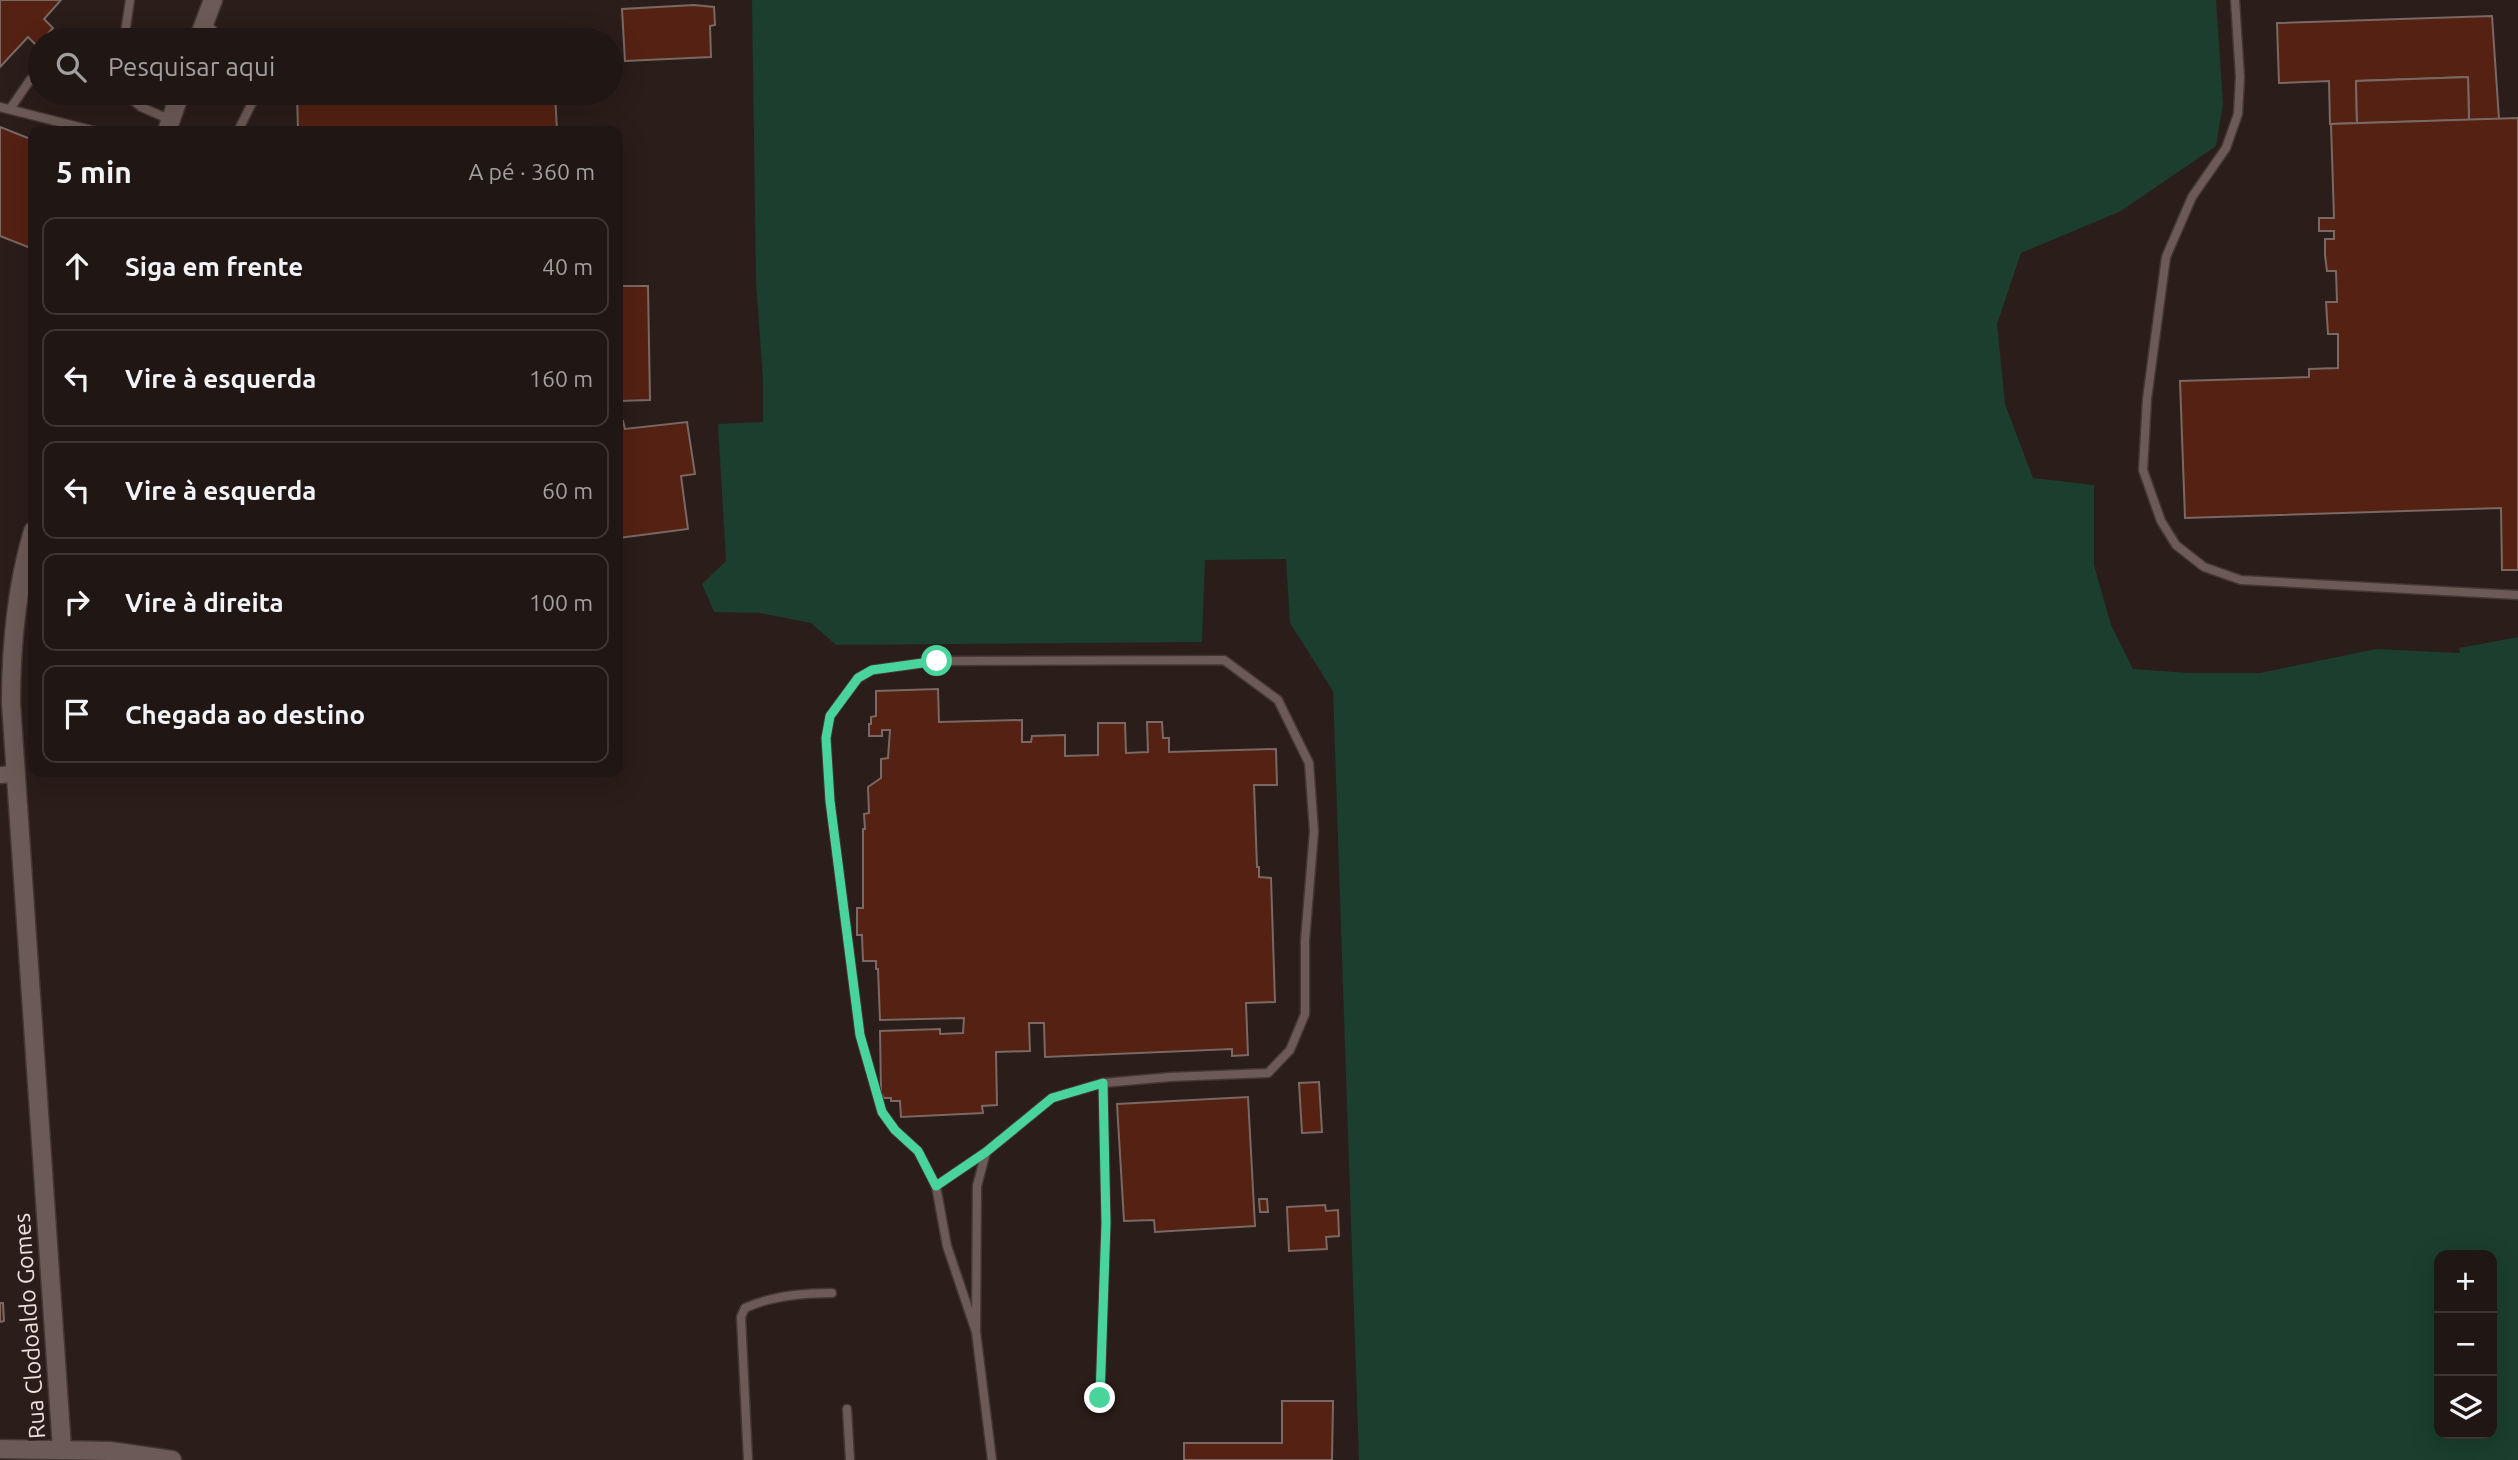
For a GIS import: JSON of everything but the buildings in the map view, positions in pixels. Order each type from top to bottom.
[{"type":"main road","points":[[203,28],[213,0]]},
{"type":"main road","points":[[169,126],[176,105]]},
{"type":"main road","name":"Rua Clodoaldo Gomes","points":[[28,551],[18,591],[13,639],[7,775],[62,1449]]},
{"type":"main road","points":[[0,1449],[62,1449],[110,1456],[172,1460]]},
{"type":"lane","points":[[126,28],[130,0]]},
{"type":"lane","points":[[2235,0],[2240,77],[2238,114],[2226,148],[2192,197],[2166,257],[2147,399],[2143,470],[2161,521],[2176,545],[2204,567],[2241,580],[2518,595]]},
{"type":"lane","points":[[205,22],[211,28]]},
{"type":"lane","points":[[10,110],[28,83]]},
{"type":"lane","points":[[139,105],[169,126]]},
{"type":"lane","points":[[240,126],[251,105]]},
{"type":"lane","points":[[0,107],[75,126]]},
{"type":"lane","points":[[936,1186],[986,1152],[1052,1098],[1103,1083],[1268,1073],[1290,1050],[1305,1014],[1305,941],[1314,831],[1308,763],[1278,700],[1224,660],[937,661],[872,670],[858,678],[830,716],[826,738],[830,801],[860,1035],[882,1112],[895,1130],[918,1151],[936,1186],[947,1246],[976,1332]]},
{"type":"lane","points":[[1100,1398],[1106,1223],[1103,1083]]},
{"type":"lane","points":[[986,1152],[977,1186],[976,1332],[992,1460]]},
{"type":"lane","points":[[748,1460],[741,1317],[745,1308],[759,1301],[809,1293],[832,1293]]},
{"type":"lane","points":[[847,1409],[850,1460]]},
{"type":"green space","points":[[752,0],[2216,0],[2223,104],[2216,146],[2121,211],[2021,253],[1997,324],[2005,404],[2033,478],[2094,485],[2094,565],[2111,625],[2133,669],[2189,673],[2260,673],[2376,649],[2460,653],[2459,648],[2518,637],[2518,1460],[1359,1460],[1333,691],[1290,623],[1286,559],[1205,560],[1202,642],[836,645],[811,623],[760,613],[714,612],[702,584],[726,561],[718,424],[763,422],[756,282]]},
{"type":"route","points":[[937,661],[872,670],[858,678],[830,716],[826,738],[830,801],[860,1035],[882,1112],[895,1130],[918,1151],[936,1186],[986,1152],[1052,1098],[1103,1083],[1106,1223],[1100,1398]]}]
